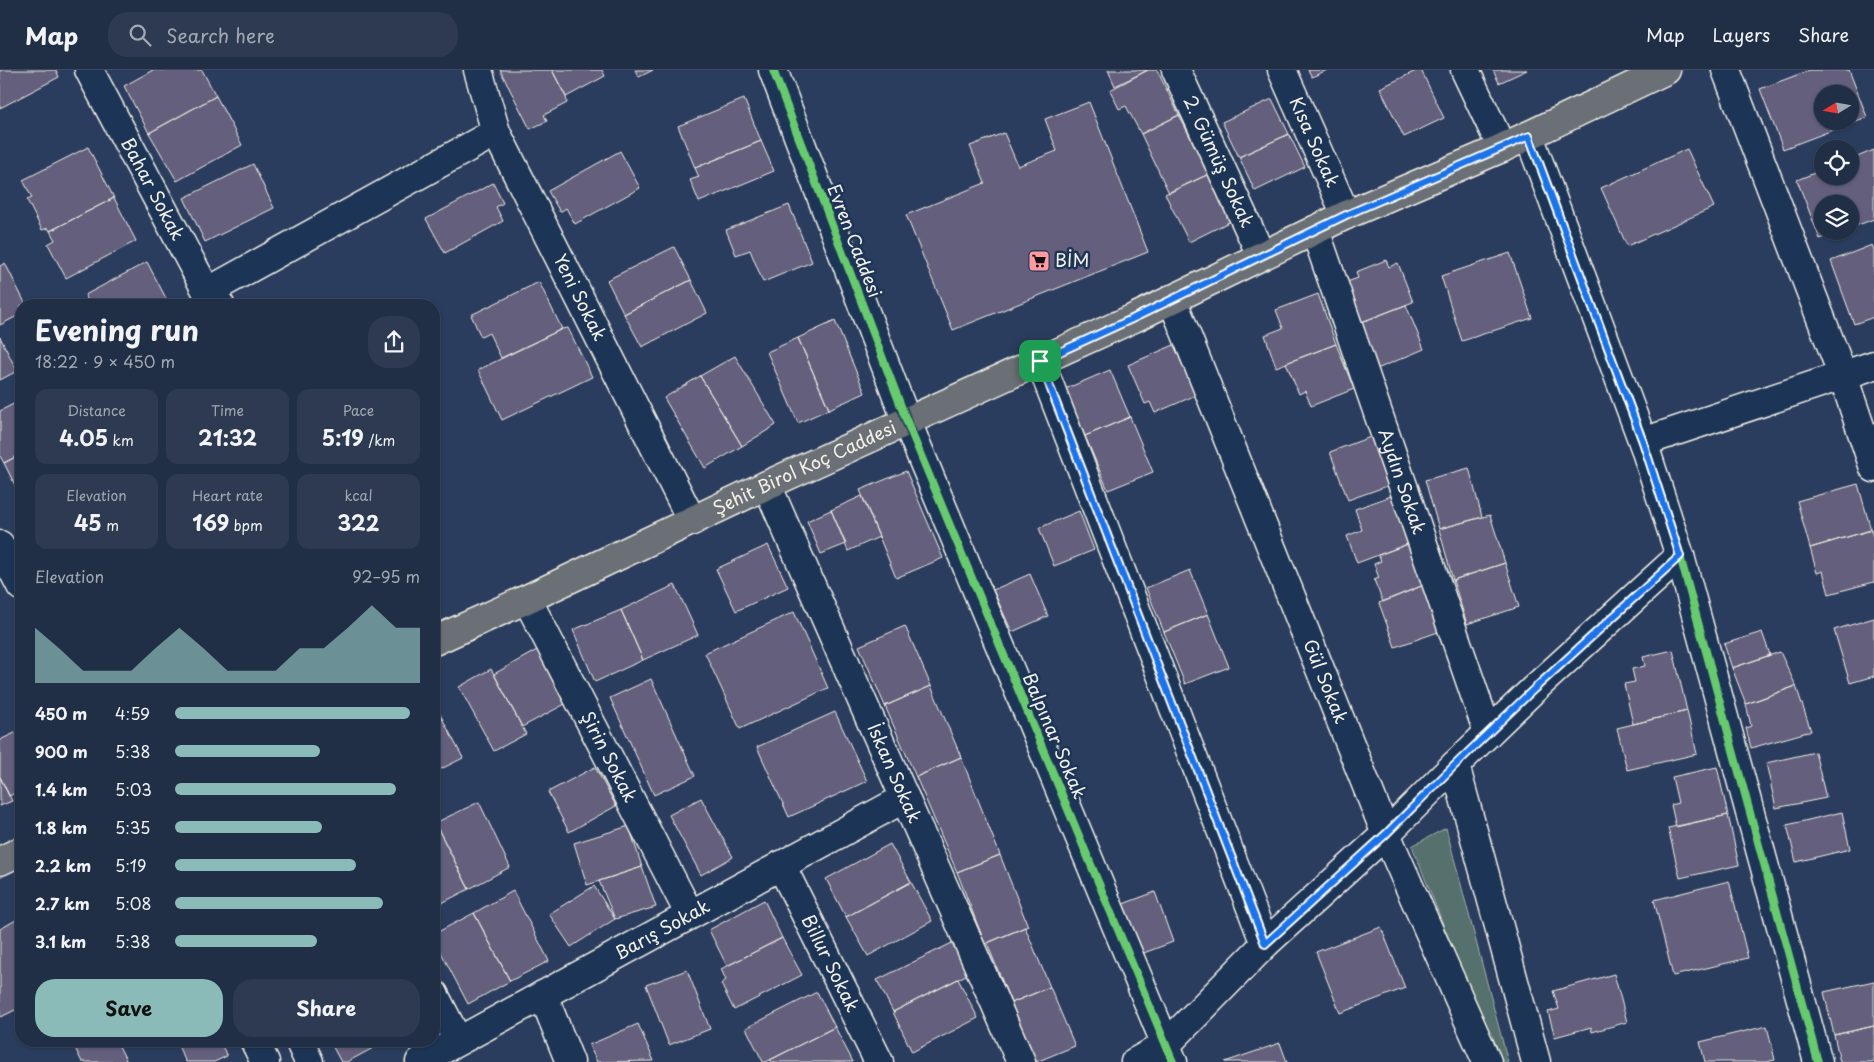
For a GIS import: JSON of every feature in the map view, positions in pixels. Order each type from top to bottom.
[{"type":"main road","name":"Şehit Birol Koç Caddesi","points":[[440,637],[527,599],[767,485],[1040,361],[1346,215],[1529,136],[1666,70]]},
{"type":"main road","points":[[0,862],[15,854]]},
{"type":"street","name":"Bahar Sokak","points":[[89,70],[213,298]]},
{"type":"street","name":"Yeni Sokak","points":[[478,70],[496,132],[692,521]]},
{"type":"street","name":"Evren Caddesi","points":[[773,70],[907,422]]},
{"type":"street","name":"2. Gümüş Sokak","points":[[1176,70],[1261,255]]},
{"type":"street","name":"Kısa Sokak","points":[[1282,70],[1346,215]]},
{"type":"street","points":[[1465,70],[1502,148]]},
{"type":"street","points":[[1726,70],[1843,376],[1874,468]]},
{"type":"street","points":[[213,298],[496,132]]},
{"type":"street","points":[[1529,136],[1643,442],[1680,556],[1818,1062]]},
{"type":"street","name":"Aydın Sokak","points":[[1315,230],[1488,733]]},
{"type":"street","name":"Gül Sokak","points":[[1172,299],[1386,834],[1487,1062]]},
{"type":"street","points":[[1040,361],[1265,944]]},
{"type":"street","points":[[1643,442],[1874,365]]},
{"type":"street","name":"Balpınar Sokak","points":[[907,422],[1169,1053]]},
{"type":"street","name":"İskan Sokak","points":[[767,485],[1021,1062]]},
{"type":"street","points":[[7,551],[15,571]]},
{"type":"street","points":[[1135,1062],[1169,1053],[1265,944],[1386,834],[1488,733],[1680,556]]},
{"type":"street","name":"Şirin Sokak","points":[[527,599],[690,915]]},
{"type":"street","points":[[1455,765],[1536,1062]]},
{"type":"street","name":"Barış Sokak","points":[[420,1062],[905,798]]},
{"type":"street","name":"Billur Sokak","points":[[781,865],[879,1062]]},
{"type":"street","points":[[543,995],[570,1062]]},
{"type":"street","points":[[440,1006],[458,1041]]},
{"type":"street","points":[[258,1047],[265,1062]]},
{"type":"street","points":[[302,1047],[309,1062]]},
{"type":"green space","points":[[1446,828],[1508,1062],[1498,1062],[1412,846]]},
{"type":"building","points":[[0,70],[56,70],[59,77],[0,108]]},
{"type":"building","points":[[153,70],[202,70],[216,96],[149,133],[124,86]]},
{"type":"building","points":[[500,70],[552,70],[566,97],[567,103],[544,115],[547,121],[530,129]]},
{"type":"building","points":[[552,70],[602,70],[605,76],[566,97]]},
{"type":"building","points":[[635,70],[653,70],[639,77]]},
{"type":"building","points":[[1108,70],[1148,70],[1115,86]]},
{"type":"building","points":[[1148,70],[1157,70],[1179,115],[1141,134],[1126,106],[1119,109],[1110,90]]},
{"type":"building","points":[[1308,70],[1327,70],[1312,77]]},
{"type":"building","points":[[1421,70],[1444,118],[1404,137],[1380,88]]},
{"type":"building","points":[[1493,70],[1527,70],[1499,83]]},
{"type":"building","points":[[1810,70],[1849,70],[1855,85],[1814,85],[1814,130],[1833,130],[1783,149],[1760,89]]},
{"type":"building","points":[[216,96],[242,145],[177,181],[149,133]]},
{"type":"building","points":[[1859,96],[1867,117],[1859,120]]},
{"type":"building","points":[[744,99],[761,141],[695,168],[678,126]]},
{"type":"building","points":[[1272,99],[1289,134],[1239,157],[1222,122]]},
{"type":"building","points":[[1089,102],[1148,252],[953,330],[906,215],[985,183],[970,146],[1004,133],[1018,166],[1057,151],[1045,119]]},
{"type":"building","points":[[1179,115],[1209,174],[1169,193],[1141,134]]},
{"type":"building","points":[[1289,134],[1305,167],[1255,191],[1239,157]]},
{"type":"building","points":[[761,141],[774,171],[699,202],[690,180],[699,177],[695,168]]},
{"type":"building","points":[[88,147],[114,198],[50,231],[48,228],[42,230],[27,200],[32,198],[23,180]]},
{"type":"building","points":[[1687,149],[1714,207],[1627,246],[1601,188]]},
{"type":"building","points":[[1874,150],[1874,219],[1859,225],[1859,195],[1814,195],[1814,224],[1797,180],[1814,173],[1814,185],[1859,185],[1859,156]]},
{"type":"building","points":[[620,151],[640,188],[575,224],[566,208],[560,212],[548,191]]},
{"type":"building","points":[[253,164],[274,208],[205,242],[184,198]]},
{"type":"building","points":[[1209,174],[1231,221],[1189,242],[1165,194]]},
{"type":"building","points":[[493,183],[503,203],[496,207],[503,221],[445,253],[426,219]]},
{"type":"building","points":[[114,198],[136,241],[66,278],[48,244],[55,240],[50,231]]},
{"type":"building","points":[[789,205],[812,262],[763,282],[750,250],[736,255],[726,230]]},
{"type":"building","points":[[1872,245],[1874,250],[1874,317],[1854,324],[1831,261]]},
{"type":"building","points":[[674,247],[691,280],[624,314],[607,280]]},
{"type":"building","points":[[1510,253],[1532,318],[1462,341],[1441,276]]},
{"type":"building","points":[[1386,260],[1389,267],[1398,263],[1413,302],[1359,323],[1344,283],[1358,278],[1356,272]]},
{"type":"building","points":[[147,262],[166,299],[87,299],[85,295]]},
{"type":"building","points":[[5,263],[23,299],[15,299],[15,317],[0,325],[0,266]]},
{"type":"building","points":[[691,280],[707,313],[642,347],[624,314]]},
{"type":"building","points":[[539,282],[562,329],[501,358],[489,333],[481,337],[471,315]]},
{"type":"building","points":[[1318,294],[1336,344],[1276,367],[1265,335],[1283,328],[1276,310]]},
{"type":"building","points":[[1406,305],[1424,349],[1377,369],[1359,323]]},
{"type":"building","points":[[835,321],[865,393],[829,409],[798,338]]},
{"type":"building","points":[[568,328],[592,377],[502,420],[478,370],[562,329]]},
{"type":"building","points":[[0,337],[15,367],[15,372],[0,380]]},
{"type":"building","points":[[798,338],[829,409],[798,423],[767,352]]},
{"type":"building","points":[[1336,344],[1354,389],[1311,406],[1305,391],[1299,394],[1286,363]]},
{"type":"building","points":[[1174,345],[1196,395],[1155,413],[1150,402],[1145,404],[1128,365]]},
{"type":"building","points":[[735,356],[776,425],[742,446],[700,376]]},
{"type":"building","points":[[1110,370],[1130,417],[1085,436],[1065,389]]},
{"type":"building","points":[[700,376],[742,446],[705,468],[664,398]]},
{"type":"building","points":[[15,403],[15,457],[4,463],[0,456],[0,411]]},
{"type":"building","points":[[1130,417],[1153,472],[1108,490],[1085,436]]},
{"type":"building","points":[[1373,436],[1390,485],[1348,500],[1330,452]]},
{"type":"building","points":[[15,457],[15,485],[4,463]]},
{"type":"building","points":[[1469,468],[1482,517],[1439,529],[1425,480]]},
{"type":"building","points":[[906,471],[943,558],[896,578],[860,490]]},
{"type":"building","points":[[1858,484],[1871,530],[1810,548],[1797,501]]},
{"type":"building","points":[[862,496],[879,537],[848,551],[831,510]]},
{"type":"building","points":[[1391,496],[1408,544],[1357,563],[1347,536],[1362,530],[1355,509]]},
{"type":"building","points":[[831,510],[846,544],[821,554],[807,521]]},
{"type":"building","points":[[1079,511],[1094,550],[1054,566],[1039,528]]},
{"type":"building","points":[[1490,515],[1505,563],[1453,580],[1439,529]]},
{"type":"building","points":[[1871,530],[1874,540],[1874,582],[1829,594],[1823,571],[1817,573],[1810,548]]},
{"type":"building","points":[[1408,544],[1424,585],[1383,602],[1374,580],[1379,578],[1374,564],[1381,561],[1378,555]]},
{"type":"building","points":[[768,545],[788,587],[736,611],[716,569]]},
{"type":"building","points":[[1505,563],[1519,607],[1467,624],[1453,580]]},
{"type":"building","points":[[1190,570],[1208,614],[1164,632],[1146,588]]},
{"type":"building","points":[[1030,574],[1048,616],[1012,632],[993,590]]},
{"type":"building","points":[[675,585],[698,635],[643,660],[621,610]]},
{"type":"building","points":[[1424,585],[1441,631],[1395,647],[1379,603]]},
{"type":"building","points":[[621,610],[643,660],[595,682],[573,630]]},
{"type":"building","points":[[794,612],[828,688],[740,729],[705,653]]},
{"type":"building","points":[[1208,614],[1229,667],[1185,684],[1164,632]]},
{"type":"building","points":[[1874,618],[1874,676],[1850,683],[1834,630]]},
{"type":"building","points":[[905,626],[931,686],[885,706],[859,646]]},
{"type":"building","points":[[1762,632],[1770,655],[1732,668],[1724,644]]},
{"type":"building","points":[[537,650],[565,704],[522,727],[494,674]]},
{"type":"building","points":[[1673,650],[1687,711],[1633,724],[1624,684],[1635,682],[1632,669],[1645,666],[1643,657]]},
{"type":"building","points":[[1780,652],[1796,686],[1746,704],[1732,668]]},
{"type":"building","points":[[491,669],[526,734],[494,751],[459,687]]},
{"type":"building","points":[[651,679],[695,776],[654,795],[610,698]]},
{"type":"building","points":[[931,686],[961,757],[916,777],[885,706]]},
{"type":"building","points":[[1796,686],[1811,731],[1751,748],[1746,728],[1751,726],[1746,704]]},
{"type":"building","points":[[1687,711],[1697,754],[1627,770],[1617,728]]},
{"type":"building","points":[[835,712],[867,781],[789,817],[757,747]]},
{"type":"building","points":[[440,714],[463,758],[440,770]]},
{"type":"building","points":[[15,733],[15,793],[9,796],[0,777],[0,740]]},
{"type":"building","points":[[1815,752],[1826,798],[1776,808],[1766,763]]},
{"type":"building","points":[[961,757],[1000,855],[957,872],[916,777]]},
{"type":"building","points":[[595,767],[616,806],[569,832],[548,792]]},
{"type":"building","points":[[1717,767],[1728,815],[1676,827],[1671,805],[1678,803],[1672,777]]},
{"type":"building","points":[[0,777],[12,801],[0,806]]},
{"type":"building","points":[[701,798],[733,857],[701,875],[669,815]]},
{"type":"building","points":[[479,802],[510,867],[469,889],[440,833],[440,821]]},
{"type":"building","points":[[1842,812],[1850,849],[1796,862],[1787,825]]},
{"type":"building","points":[[1728,815],[1739,865],[1680,878],[1668,828]]},
{"type":"building","points":[[629,826],[642,867],[587,885],[574,843]]},
{"type":"building","points":[[440,833],[469,889],[440,904]]},
{"type":"building","points":[[890,844],[911,882],[846,917],[826,879]]},
{"type":"building","points":[[1000,855],[1028,926],[985,944],[957,872]]},
{"type":"building","points":[[642,867],[656,907],[615,919],[599,881]]},
{"type":"building","points":[[1729,881],[1748,958],[1673,976],[1654,900]]},
{"type":"building","points":[[911,882],[932,921],[868,956],[846,917]]},
{"type":"building","points":[[594,886],[615,919],[571,947],[549,914]]},
{"type":"building","points":[[513,891],[549,961],[510,981],[474,913]]},
{"type":"building","points":[[1155,892],[1173,942],[1141,954],[1123,904]]},
{"type":"building","points":[[764,900],[782,938],[727,966],[709,930]]},
{"type":"building","points":[[474,913],[510,981],[468,1004],[440,950],[440,931]]},
{"type":"building","points":[[15,921],[15,1010],[1,1017],[0,1015],[0,929]]},
{"type":"building","points":[[1025,927],[1050,987],[1011,1003],[987,943]]},
{"type":"building","points":[[1381,927],[1405,988],[1340,1013],[1316,952]]},
{"type":"building","points":[[782,938],[802,975],[734,1010],[721,984],[726,980],[721,969]]},
{"type":"building","points":[[954,942],[970,973],[893,1012],[877,980]]},
{"type":"building","points":[[687,970],[710,1029],[669,1045],[646,985]]},
{"type":"building","points":[[1614,974],[1627,1022],[1592,1032],[1591,1027],[1555,1037],[1548,1012],[1559,1009],[1553,991]]},
{"type":"building","points":[[958,979],[978,1018],[912,1052],[893,1012]]},
{"type":"building","points":[[1874,981],[1874,1026],[1834,1035],[1824,992]]},
{"type":"building","points":[[1050,987],[1075,1046],[1036,1062],[1011,1003]]},
{"type":"building","points":[[817,992],[835,1027],[763,1062],[746,1028]]},
{"type":"building","points":[[638,1024],[654,1061],[597,1062],[589,1045]]},
{"type":"building","points":[[1767,1026],[1775,1060],[1766,1062],[1705,1062],[1700,1042]]},
{"type":"building","points":[[1874,1026],[1874,1062],[1840,1062],[1834,1035]]},
{"type":"building","points":[[835,1027],[853,1062],[772,1062],[770,1060]]},
{"type":"building","points":[[1280,1043],[1287,1062],[1225,1062]]},
{"type":"building","points":[[120,1047],[127,1062],[82,1062],[75,1048]]},
{"type":"building","points":[[178,1047],[222,1047],[227,1056],[214,1062],[186,1062]]},
{"type":"building","points":[[333,1047],[375,1047],[347,1062],[341,1062]]},
{"type":"cycle path","points":[[773,70],[907,422],[1173,1062]]},
{"type":"cycle path","points":[[1529,136],[1643,442],[1680,556],[1818,1062]]},
{"type":"place","name":"BİM","points":[[1039,261]]},
{"type":"route","points":[[1529,136],[1643,442],[1680,556],[1534,689],[1386,834],[1265,944],[1040,361],[1134,318],[1346,215],[1529,136]]}]
